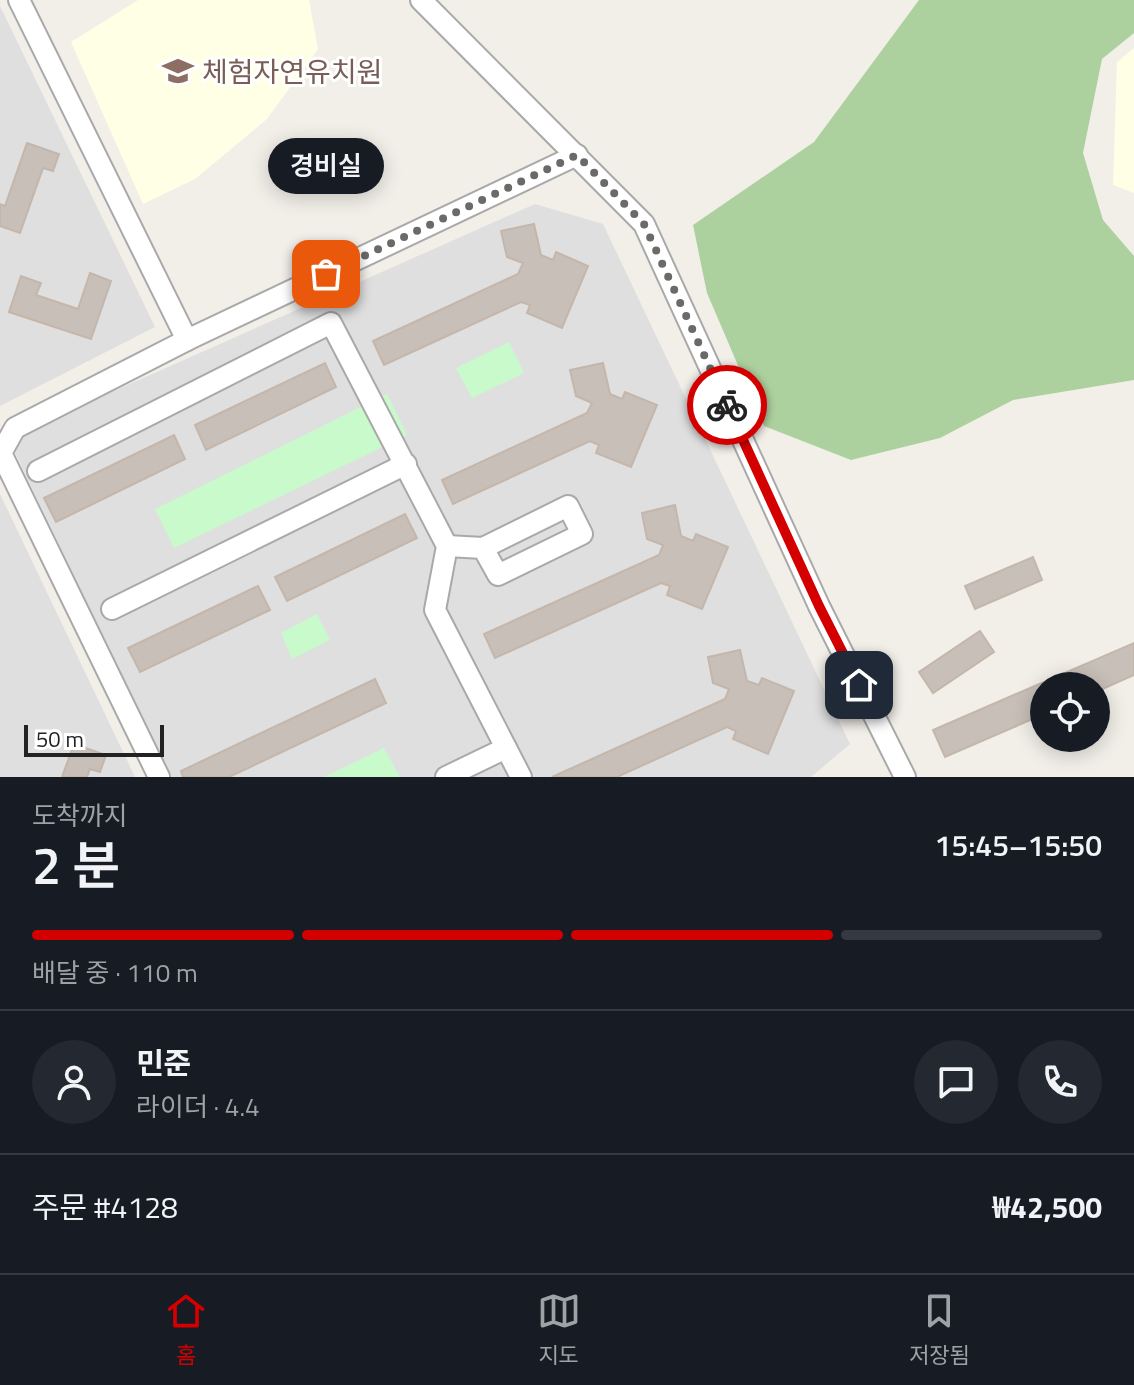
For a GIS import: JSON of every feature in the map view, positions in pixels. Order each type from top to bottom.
[{"type":"street","points":[[19,0],[187,340]]},
{"type":"street","points":[[421,0],[644,224],[819,606],[902,771],[925,777]]},
{"type":"street","points":[[159,777],[1,453],[15,428],[187,340],[577,155]]},
{"type":"street","points":[[38,471],[331,323],[447,546],[435,610],[521,777]]},
{"type":"street","points":[[112,609],[406,464]]},
{"type":"street","points":[[447,546],[483,548]]},
{"type":"street","points":[[446,777],[506,748]]},
{"type":"shaded area","points":[[138,0],[309,0],[318,49],[267,119],[195,179],[143,204],[71,42]]},
{"type":"shaded area","points":[[0,6],[155,327],[0,406]]},
{"type":"shaded area","points":[[1134,48],[1134,193],[1113,185],[1117,62]]},
{"type":"shaded area","points":[[535,204],[603,224],[850,744],[811,777],[171,777],[8,438]]},
{"type":"shaded area","points":[[0,494],[135,777],[0,777]]},
{"type":"green space","points":[[919,0],[1134,0],[1134,33],[1102,59],[1083,153],[1103,220],[1134,256],[1134,380],[1013,400],[940,438],[851,460],[764,426],[707,293],[693,225],[814,142]]},
{"type":"green space","points":[[509,342],[524,373],[472,398],[456,368]]},
{"type":"green space","points":[[387,394],[407,435],[174,548],[155,509]]},
{"type":"green space","points":[[317,614],[330,640],[292,659],[281,633]]},
{"type":"green space","points":[[384,748],[400,777],[324,777]]},
{"type":"building","points":[[27,143],[59,154],[53,171],[43,168],[20,233],[0,226],[0,204],[5,206]]},
{"type":"building","points":[[534,224],[541,255],[553,260],[556,252],[588,266],[562,328],[527,313],[530,305],[521,302],[384,365],[373,341],[518,274],[523,263],[507,257],[501,231]]},
{"type":"building","points":[[90,273],[111,281],[91,339],[9,312],[21,276],[41,283],[36,295],[78,309]]},
{"type":"building","points":[[325,363],[336,387],[206,450],[195,425]]},
{"type":"building","points":[[603,363],[610,394],[622,399],[625,392],[657,405],[631,467],[596,453],[599,445],[590,441],[453,504],[442,480],[587,413],[592,403],[576,396],[570,370]]},
{"type":"building","points":[[174,435],[185,459],[56,522],[44,498]]},
{"type":"building","points":[[675,505],[681,536],[693,541],[696,534],[728,547],[702,609],[667,595],[670,586],[661,583],[495,658],[484,634],[659,555],[663,545],[647,539],[642,513]]},
{"type":"building","points":[[405,514],[417,538],[287,601],[275,577]]},
{"type":"building","points":[[1033,557],[1042,580],[975,609],[965,586]]},
{"type":"building","points":[[258,586],[270,610],[140,672],[128,648]]},
{"type":"building","points":[[980,631],[994,652],[933,693],[919,672]]},
{"type":"building","points":[[1134,643],[1134,675],[1110,686],[1110,672],[1067,672]]},
{"type":"building","points":[[740,650],[747,681],[759,685],[762,678],[794,691],[768,754],[733,739],[736,731],[727,727],[617,777],[552,777],[725,699],[729,689],[713,683],[708,657]]},
{"type":"building","points":[[375,679],[386,703],[229,777],[183,777],[181,771]]},
{"type":"building","points":[[1030,688],[1030,720],[945,757],[933,730]]},
{"type":"building","points":[[74,744],[106,755],[100,772],[90,769],[87,777],[62,777]]},
{"type":"way so far","points":[[326,274],[577,155],[644,224],[727,405]]},
{"type":"place","name":"체험자연유치원","points":[[178,71]]},
{"type":"place","name":"경비실","points":[[326,274]]},
{"type":"route","points":[[727,405],[819,606],[859,685]]}]
